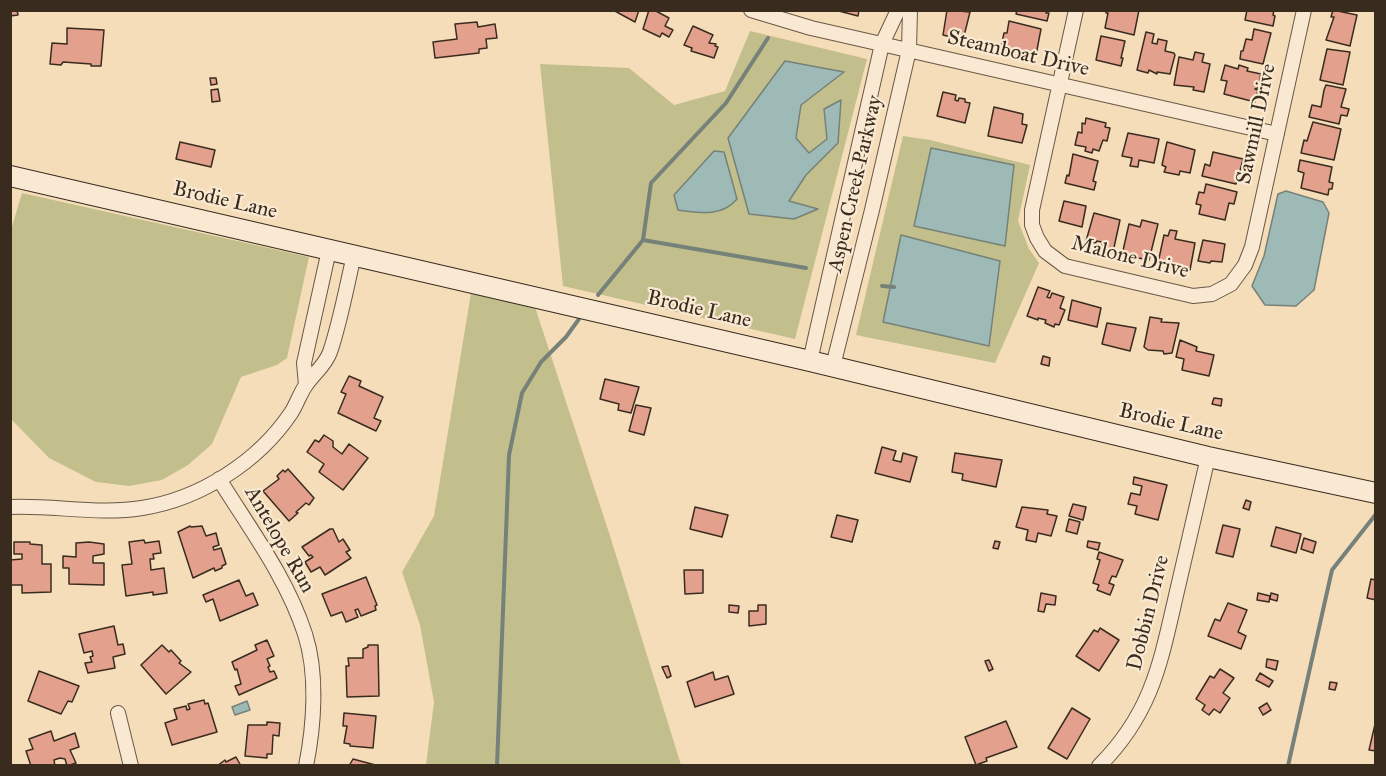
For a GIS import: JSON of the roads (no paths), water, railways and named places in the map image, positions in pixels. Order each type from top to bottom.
[{"type":"main road","name":"Brodie Lane","points":[[10,176],[833,366],[1208,457],[1376,493]]},
{"type":"street","name":"Steamboat Drive","points":[[751,10],[793,23],[882,44],[1277,134]]},
{"type":"street","name":"Aspen Creek Parkway","points":[[810,361],[882,44],[898,10]]},
{"type":"street","name":"Aspen Creek Parkway","points":[[833,366],[909,50],[910,10]]},
{"type":"street","name":"Malone Drive","points":[[1076,10],[1032,210],[1032,225],[1036,238],[1045,251],[1065,266],[1193,296],[1212,294],[1231,284],[1245,265],[1252,247]]},
{"type":"street","name":"Sawmill Drive","points":[[1252,247],[1304,10]]},
{"type":"street","points":[[306,385],[304,363],[329,250]]},
{"type":"street","points":[[10,507],[106,512],[141,508],[170,502],[219,479],[245,461],[270,439],[291,413],[306,385],[322,368],[330,352],[354,255]]},
{"type":"street","name":"Dobbin Drive","points":[[1099,765],[1116,748],[1139,716],[1158,671],[1208,457]]},
{"type":"street","name":"Antelope Run","points":[[219,479],[287,589],[306,636],[315,691],[306,765]]},
{"type":"street","points":[[118,712],[131,765]]},
{"type":"water","points":[[785,61],[844,72],[801,105],[796,138],[809,153],[827,139],[824,109],[841,100],[838,143],[806,175],[789,201],[818,209],[794,219],[749,214],[728,138]]},
{"type":"water","points":[[931,148],[1014,165],[1005,246],[914,226]]},
{"type":"water","points":[[714,151],[724,152],[737,199],[725,209],[718,211],[702,213],[678,210],[674,195]]},
{"type":"water","points":[[1286,191],[1323,202],[1329,213],[1314,290],[1296,306],[1265,305],[1252,286],[1264,256],[1278,194]]},
{"type":"water","points":[[901,235],[1000,261],[989,346],[883,322]]},
{"type":"water","points":[[247,701],[250,710],[235,715],[232,707]]},
{"type":"waterway","points":[[643,240],[651,183],[726,103],[768,38]]},
{"type":"waterway","points":[[598,295],[643,240],[806,268]]},
{"type":"waterway","points":[[882,286],[894,287]]},
{"type":"waterway","points":[[497,766],[509,455],[522,393],[541,362],[566,337],[579,319]]},
{"type":"waterway","points":[[1288,766],[1332,570],[1376,514]]}]
